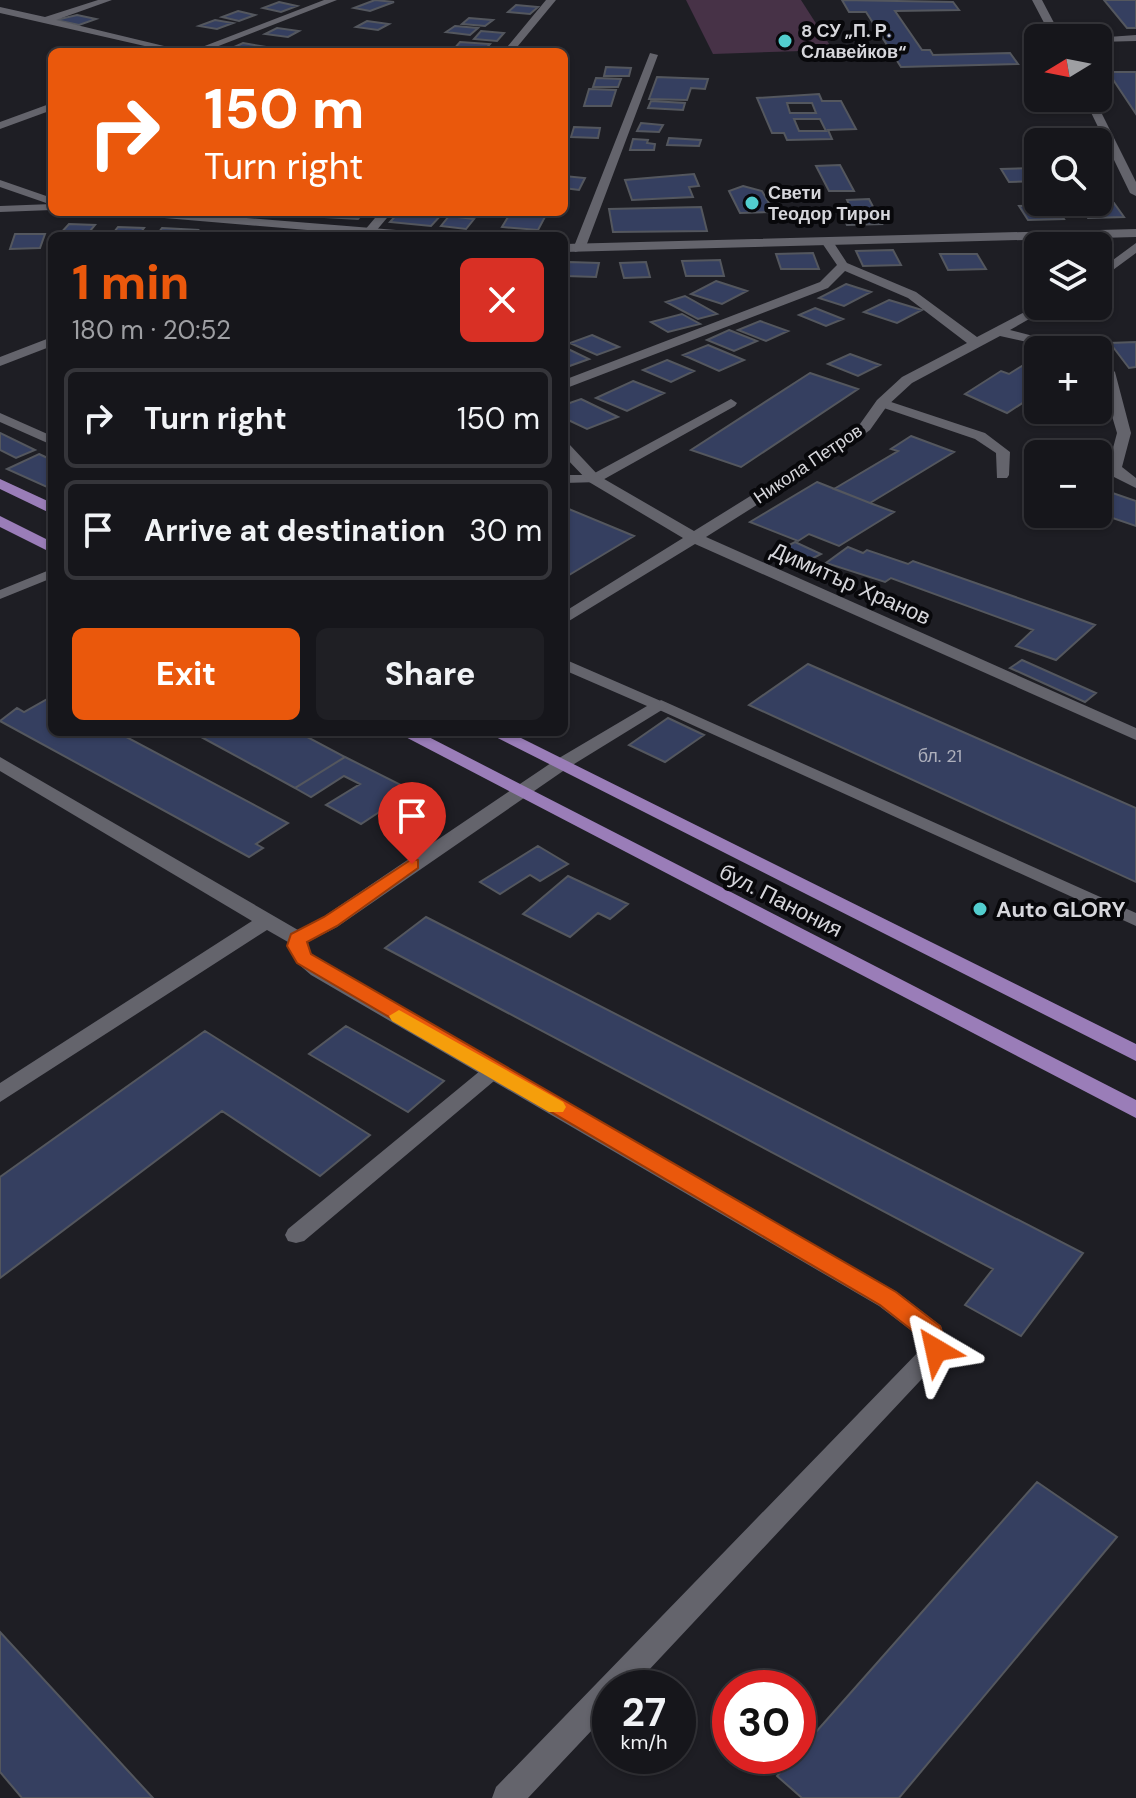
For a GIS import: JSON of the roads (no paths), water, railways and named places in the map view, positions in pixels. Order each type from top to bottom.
[{"type":"main road","points":[[0,483],[48,507]]},
{"type":"main road","points":[[0,521],[48,546]]},
{"type":"main road","name":"бул. Панония","points":[[413,736],[1136,1110]]},
{"type":"main road","name":"бул. Панония","points":[[503,736],[1136,1053]]},
{"type":"street","points":[[46,20],[107,0]]},
{"type":"street","points":[[205,48],[332,0]]},
{"type":"street","points":[[511,48],[551,0]]},
{"type":"street","points":[[1037,0],[1050,24]]},
{"type":"street","points":[[0,10],[167,48]]},
{"type":"street","points":[[579,249],[653,55]]},
{"type":"street","points":[[0,126],[48,108]]},
{"type":"street","points":[[1097,112],[1132,178],[1136,193]]},
{"type":"street","points":[[0,183],[48,202]]},
{"type":"street","points":[[0,209],[48,204]]},
{"type":"street","points":[[174,216],[350,232]]},
{"type":"street","points":[[568,248],[1136,233]]},
{"type":"street","points":[[828,243],[843,266],[912,295],[975,342]]},
{"type":"street","points":[[1112,270],[1136,247]]},
{"type":"street","points":[[568,383],[824,285],[843,266]]},
{"type":"street","name":"Никола Петров","points":[[568,617],[828,454],[865,427],[882,403],[907,380],[1024,317]]},
{"type":"street","points":[[996,331],[1024,337]]},
{"type":"street","points":[[0,362],[48,343]]},
{"type":"street","points":[[1112,386],[1124,433],[1115,467],[1119,474],[1136,484]]},
{"type":"street","points":[[1118,406],[1136,405]]},
{"type":"street","points":[[0,417],[48,439]]},
{"type":"street","name":"Димитър Хранов","points":[[568,451],[594,479],[695,538],[1136,735]]},
{"type":"street","points":[[568,666],[661,705]]},
{"type":"street","points":[[298,939],[330,922],[560,765],[661,705]]},
{"type":"street","points":[[0,763],[298,939]]},
{"type":"street","points":[[0,1094],[265,922]]},
{"type":"street","points":[[298,939],[297,946],[303,958],[318,970],[888,1299],[932,1333],[936,1350],[629,1670]]},
{"type":"street","points":[[507,1798],[592,1709]]},
{"type":"lane","points":[[1112,39],[1136,38]]},
{"type":"lane","points":[[568,479],[594,479],[731,403]]},
{"type":"lane","points":[[882,403],[980,436],[1003,452],[1002,475]]},
{"type":"lane","points":[[0,595],[48,575]]},
{"type":"lane","points":[[661,705],[1136,920]]},
{"type":"lane","points":[[296,1235],[493,1071]]},
{"type":"place","name":"8 СУ „П. Р. Славейков“","points":[[785,41]]},
{"type":"place","name":"Свети Теодор Тирон","points":[[752,203]]},
{"type":"place","name":"Auto GLORY","points":[[980,909]]}]
